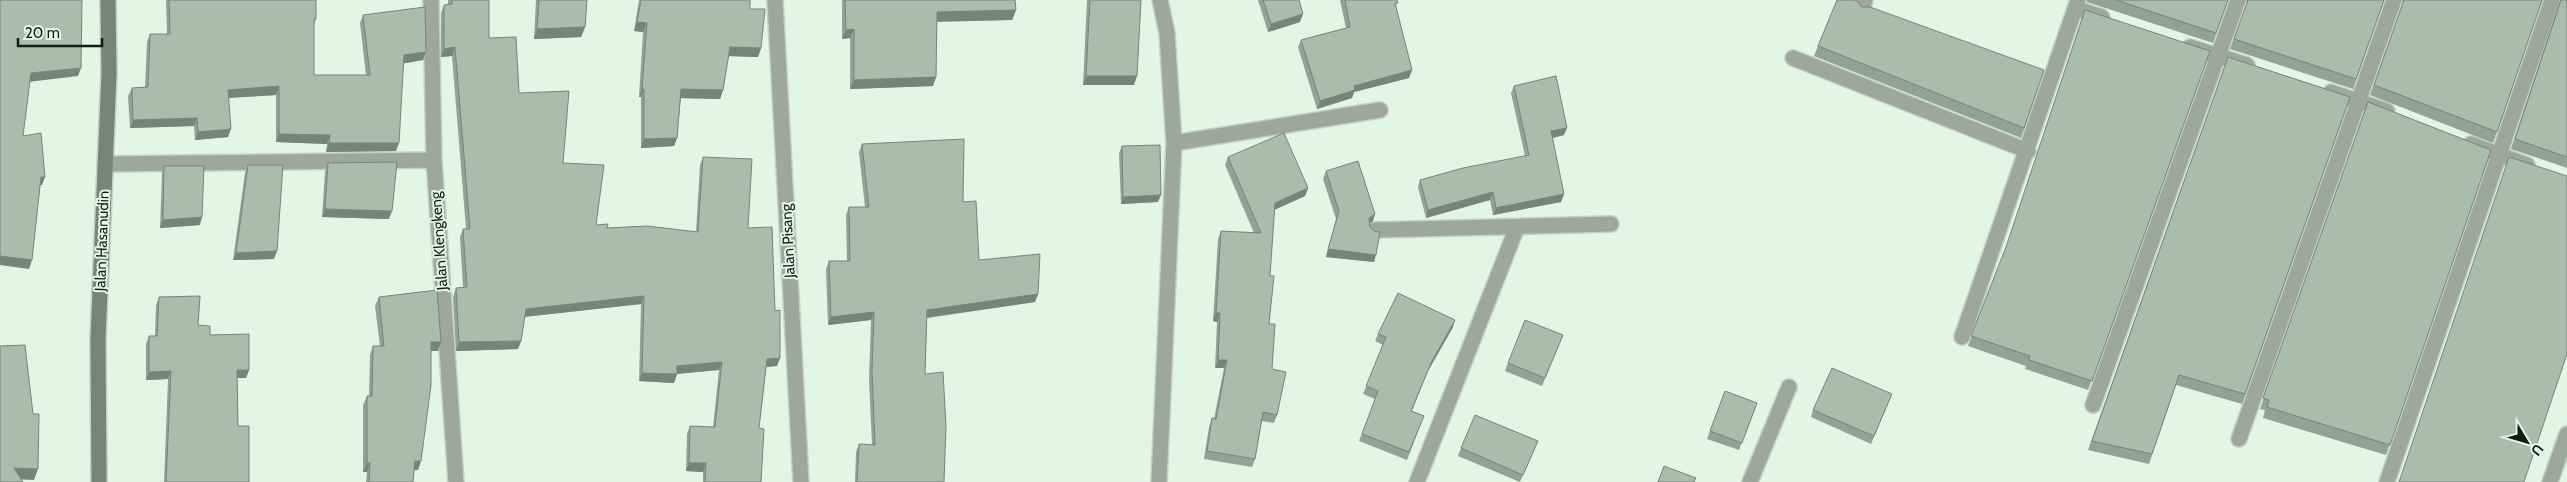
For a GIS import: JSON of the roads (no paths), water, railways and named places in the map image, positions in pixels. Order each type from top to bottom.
[{"type":"main road","name":"Jalan Hasanudin","points":[[99,482],[98,339],[109,73],[108,0]]},
{"type":"street","name":"Jalan Klengkeng","points":[[431,0],[434,160],[456,482]]},
{"type":"street","name":"Jalan Pisang","points":[[775,0],[801,482]]},
{"type":"street","points":[[1159,482],[1174,143],[1167,34],[1160,0]]},
{"type":"street","points":[[2093,405],[2238,0]]},
{"type":"street","points":[[2239,439],[2360,101],[2394,0]]},
{"type":"street","points":[[2387,482],[2552,0]]},
{"type":"street","points":[[1962,337],[2028,151],[2076,4],[2120,23]]},
{"type":"street","points":[[2174,42],[2257,69]]},
{"type":"street","points":[[1793,58],[2028,151]]},
{"type":"street","points":[[2313,86],[2397,115]]},
{"type":"street","points":[[1174,143],[1380,110]]},
{"type":"street","points":[[2452,137],[2541,169]]},
{"type":"street","points":[[105,164],[434,160]]},
{"type":"street","points":[[1375,230],[1611,224]]},
{"type":"street","points":[[1417,482],[1517,227]]},
{"type":"street","points":[[1750,482],[1789,387]]},
{"type":"street","points":[[2550,482],[2567,434]]}]
